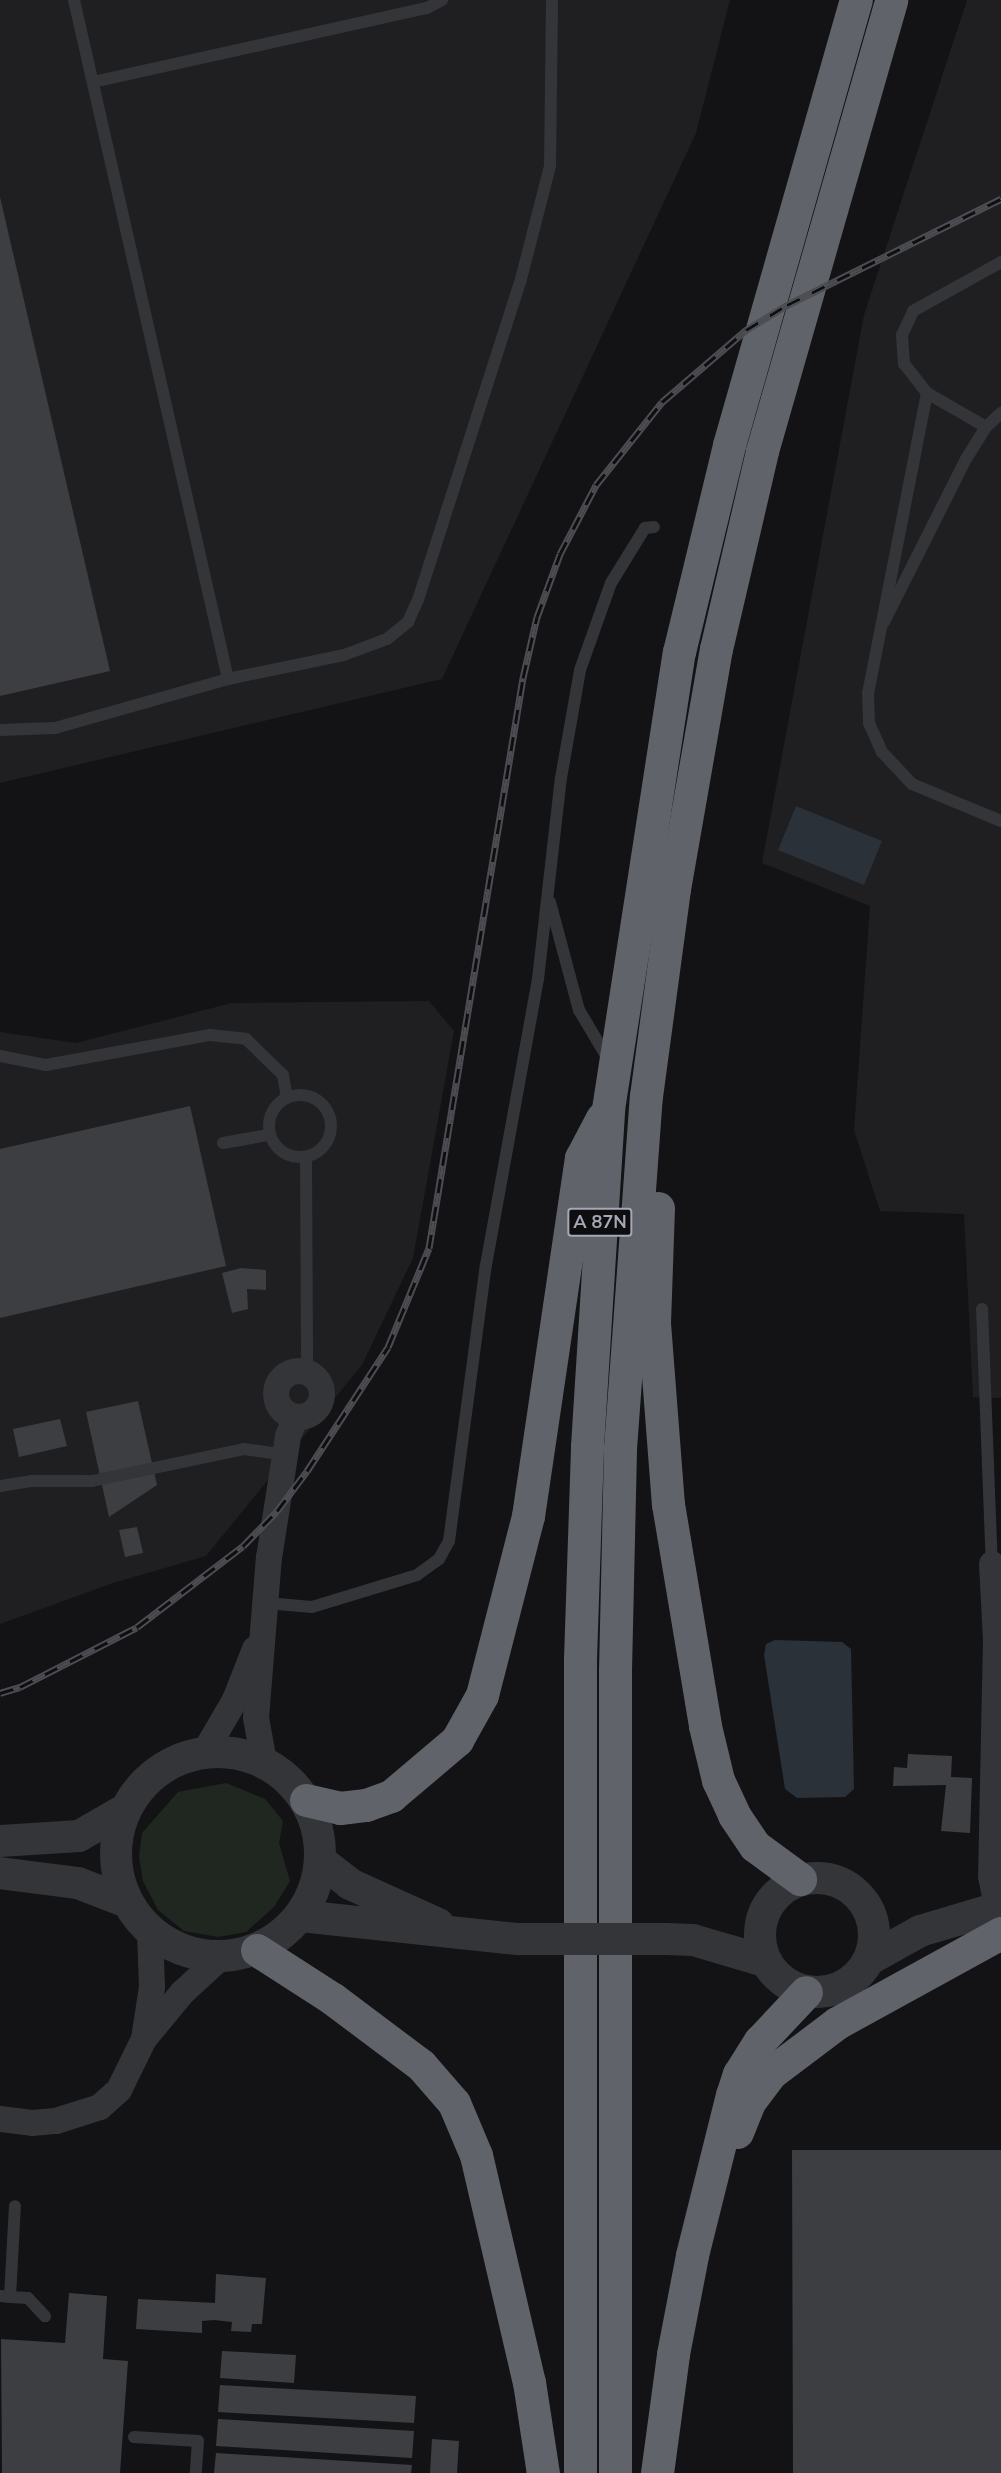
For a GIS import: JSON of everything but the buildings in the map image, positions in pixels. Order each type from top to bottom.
[{"type":"highway","name":"A 87N","points":[[580,2473],[580,1659],[587,1446],[608,1109],[679,652],[729,445],[856,0]]},
{"type":"highway","name":"A 87N","points":[[615,2473],[615,1670],[620,1448],[646,1096],[674,889],[716,649],[762,451],[891,0]]},
{"type":"highway","points":[[646,1096],[662,1148],[654,1323],[668,1504],[705,1726],[718,1780],[734,1815],[755,1846],[800,1880]]},
{"type":"highway","points":[[306,1800],[340,1808],[366,1805],[391,1796],[457,1740],[482,1695],[528,1516],[581,1158],[608,1109]]},
{"type":"highway","points":[[704,2214],[749,2102],[772,2072],[837,2023],[1000,1916]]},
{"type":"highway","points":[[257,1950],[333,1999],[421,2065],[454,2103],[476,2155],[529,2382],[543,2473]]},
{"type":"highway","points":[[657,2473],[673,2354],[704,2214],[739,2074],[760,2041],[806,1992]]},
{"type":"street","points":[[264,1762],[256,1718],[265,1615],[286,1455],[296,1417],[308,1416],[322,1399],[322,1388],[307,1372]]},
{"type":"street","points":[[764,1911],[759,1935],[765,1961],[782,1981],[806,1992],[832,1991],[854,1980],[870,1959],[920,1931],[1000,1916],[991,1876],[996,1640],[992,1564]]},
{"type":"street","points":[[204,1753],[235,1700],[265,1615]]},
{"type":"street","points":[[0,1841],[79,1836],[126,1809],[158,1771],[180,1759],[204,1753],[244,1755],[264,1762],[288,1778],[306,1800],[319,1829],[321,1861],[315,1890],[301,1916],[281,1936],[257,1950],[220,1958],[183,1951],[150,1932],[127,1902],[116,1861],[116,1839],[126,1809]]},
{"type":"street","points":[[321,1861],[350,1884],[461,1934]]},
{"type":"street","points":[[0,1872],[78,1883],[127,1902]]},
{"type":"street","points":[[301,1916],[518,1939],[680,1940],[732,1930],[764,1911],[779,1892],[800,1880],[827,1877],[852,1888],[869,1909],[900,1926],[920,1931]]},
{"type":"street","points":[[869,1909],[875,1935],[870,1959]]},
{"type":"street","points":[[144,2039],[152,1987],[150,1932]]},
{"type":"street","points":[[680,1940],[765,1961]]},
{"type":"street","points":[[0,2119],[32,2123],[56,2121],[100,2107],[119,2090],[144,2039],[182,1993],[220,1958]]},
{"type":"lane","points":[[74,0],[228,679]]},
{"type":"lane","points":[[93,82],[427,8],[442,0]]},
{"type":"lane","points":[[0,730],[55,728],[228,679],[344,654],[387,639],[408,622],[418,600],[520,283],[550,166],[552,0]]},
{"type":"lane","points":[[986,427],[927,393],[904,364],[902,335],[913,311],[1001,262]]},
{"type":"lane","points":[[927,393],[868,693],[869,723],[882,752],[912,784],[1001,821]]},
{"type":"lane","points":[[880,628],[986,427],[1001,413]]},
{"type":"lane","points":[[265,1615],[312,1607],[425,1571],[445,1551],[486,1265],[549,897],[561,778],[588,640],[610,583],[645,528],[654,527]]},
{"type":"lane","points":[[549,897],[579,1010],[614,1068]]},
{"type":"lane","points":[[0,1056],[46,1065],[210,1035],[246,1039],[284,1075],[287,1097]]},
{"type":"lane","points":[[302,1094],[316,1099],[329,1117],[329,1139],[320,1152],[306,1158],[290,1157],[276,1149],[268,1135],[268,1120],[275,1106],[287,1097],[302,1094]]},
{"type":"lane","points":[[223,1143],[268,1135]]},
{"type":"lane","points":[[306,1158],[307,1372]]},
{"type":"lane","points":[[982,1309],[992,1564]]},
{"type":"lane","points":[[0,1486],[31,1480],[92,1481],[244,1449],[286,1455]]},
{"type":"lane","points":[[15,2206],[5,2296],[28,2298],[45,2316]]},
{"type":"lane","points":[[134,2437],[198,2441],[196,2473]]},
{"type":"shaded area","points":[[0,0],[730,0],[696,133],[442,679],[0,783]]},
{"type":"shaded area","points":[[967,0],[1001,0],[1001,1398],[973,1397],[964,1214],[880,1211],[854,1130],[870,906],[762,863],[864,315]]},
{"type":"shaded area","points":[[796,806],[882,841],[864,885],[778,850]]},
{"type":"shaded area","points":[[429,1001],[454,1031],[413,1258],[362,1365],[206,1556],[113,1583],[0,1624],[0,1032],[76,1043],[232,1003]]},
{"type":"shaded area","points":[[775,1640],[842,1642],[851,1649],[854,1789],[845,1797],[797,1798],[785,1789],[764,1655],[766,1644]]},
{"type":"shaded area","points":[[226,1783],[265,1799],[283,1821],[279,1843],[290,1881],[274,1907],[246,1932],[218,1937],[184,1931],[158,1910],[143,1881],[139,1857],[142,1833],[178,1792]]},
{"type":"railway","points":[[0,1693],[20,1687],[137,1627],[243,1546],[277,1511],[307,1471],[388,1347],[429,1248],[523,678],[537,617],[560,554],[596,485],[662,402],[746,330],[787,305],[1001,199]]}]
